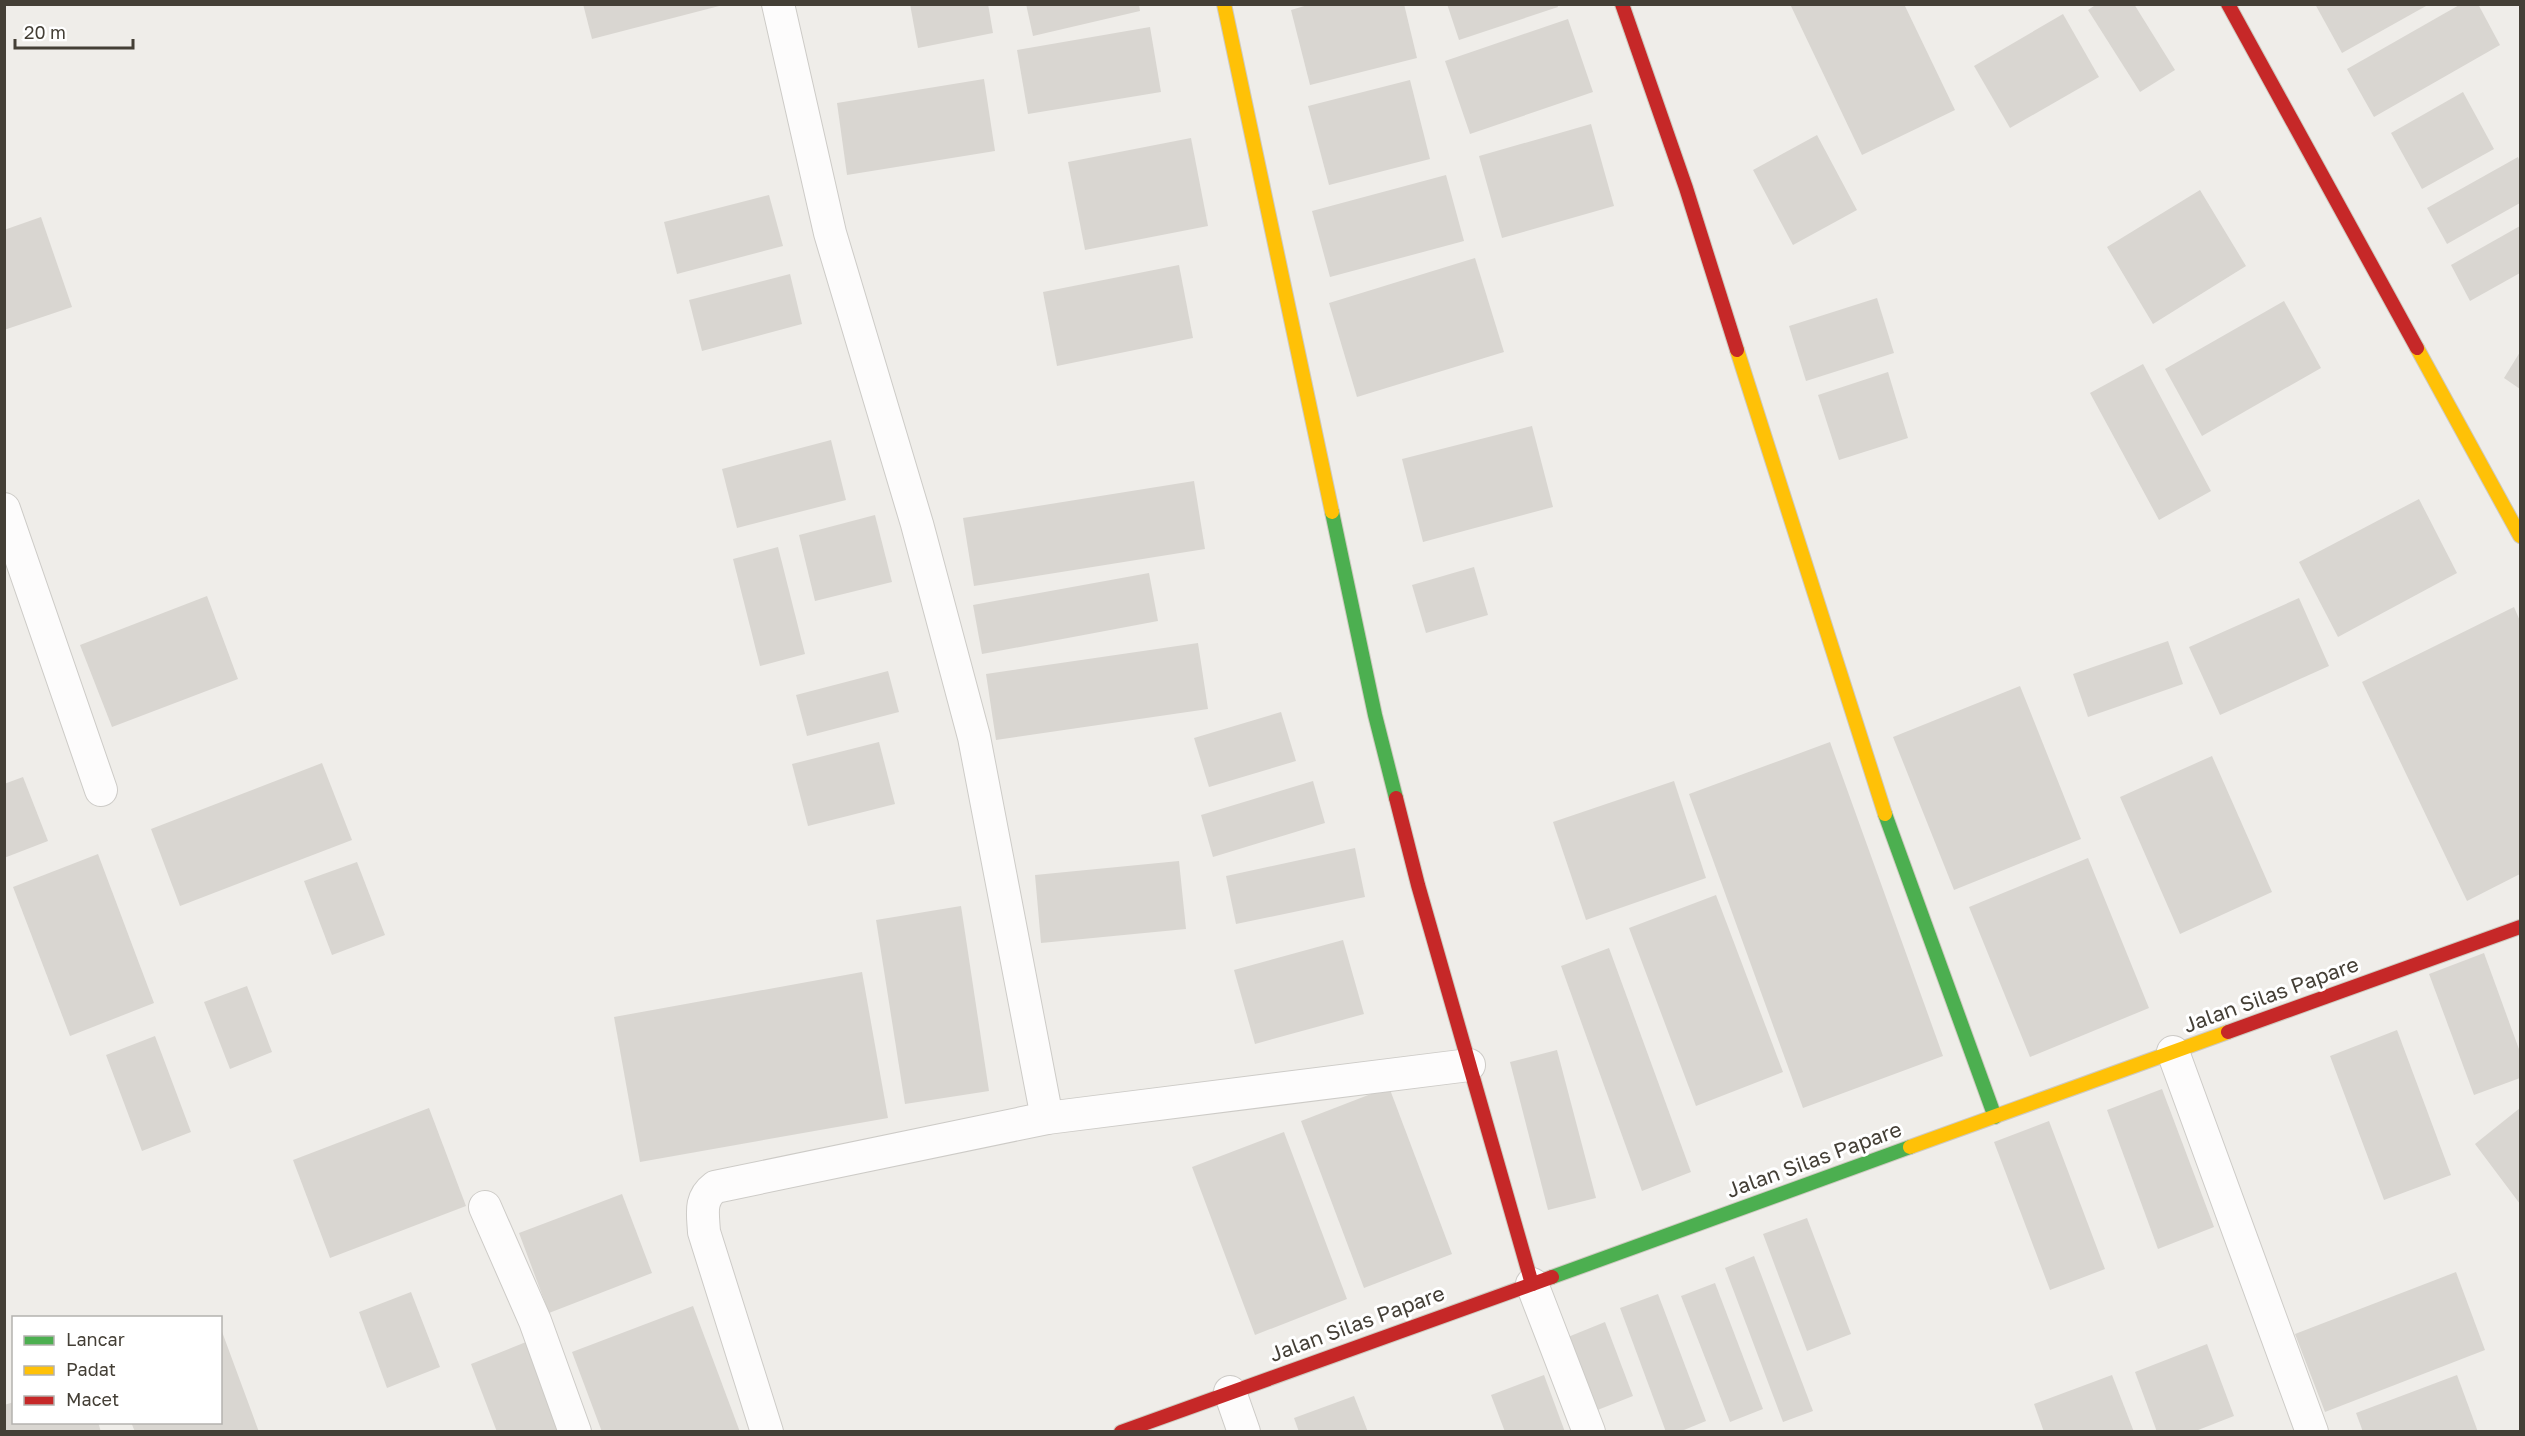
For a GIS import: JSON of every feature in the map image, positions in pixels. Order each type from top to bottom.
[{"type":"street","points":[[778,4],[830,233],[917,524],[974,737],[1047,1118]]},
{"type":"street","points":[[1224,4],[1376,715],[1418,885],[1532,1284],[1588,1431]]},
{"type":"street","points":[[1622,4],[1690,198],[1873,780],[1995,1117]]},
{"type":"street","points":[[2235,7],[2520,536]]},
{"type":"street","points":[[4,509],[11,545],[101,790]]},
{"type":"street","name":"Jalan Silas Papare","points":[[1121,1431],[2520,927]]},
{"type":"street","points":[[2173,1052],[2312,1431]]},
{"type":"street","points":[[767,1431],[704,1232],[702,1206],[706,1194],[715,1187],[1047,1118],[1469,1065]]},
{"type":"street","points":[[485,1207],[534,1321],[575,1431]]},
{"type":"street","points":[[1230,1392],[1244,1431]]},
{"type":"building","points":[[583,4],[723,4],[723,5],[592,39]]},
{"type":"building","points":[[910,4],[988,4],[993,33],[918,48]]},
{"type":"building","points":[[1026,4],[1139,4],[1140,11],[1033,36]]},
{"type":"building","points":[[1311,4],[1404,4],[1417,58],[1310,85],[1291,10]]},
{"type":"building","points":[[1447,4],[1557,4],[1558,7],[1459,40]]},
{"type":"building","points":[[1790,4],[1904,4],[1955,110],[1862,155]]},
{"type":"building","points":[[2097,4],[2134,4],[2175,70],[2140,92],[2088,10]]},
{"type":"building","points":[[2315,4],[2425,4],[2426,6],[2342,53]]},
{"type":"building","points":[[2461,4],[2478,4],[2500,45],[2374,117],[2347,69]]},
{"type":"building","points":[[2063,14],[2099,77],[2010,128],[1974,66]]},
{"type":"building","points":[[1568,19],[1593,92],[1470,134],[1445,61]]},
{"type":"building","points":[[1150,27],[1161,92],[1028,114],[1017,50]]},
{"type":"building","points":[[984,79],[995,151],[847,175],[837,103]]},
{"type":"building","points":[[1410,80],[1430,159],[1329,185],[1308,106]]},
{"type":"building","points":[[2463,92],[2494,149],[2422,189],[2391,133]]},
{"type":"building","points":[[1591,124],[1614,206],[1502,238],[1479,156]]},
{"type":"building","points":[[1817,135],[1857,210],[1793,245],[1753,170]]},
{"type":"building","points":[[1191,138],[1208,226],[1085,250],[1068,162]]},
{"type":"building","points":[[2518,157],[2520,203],[2447,244],[2427,208]]},
{"type":"building","points":[[1446,175],[1464,241],[1330,277],[1312,211]]},
{"type":"building","points":[[2200,190],[2246,266],[2153,324],[2107,247]]},
{"type":"building","points":[[769,195],[783,246],[677,274],[664,222]]},
{"type":"building","points":[[41,217],[72,307],[4,330],[4,230]]},
{"type":"building","points":[[2520,226],[2520,273],[2470,301],[2451,265]]},
{"type":"building","points":[[1475,258],[1504,352],[1357,397],[1329,303]]},
{"type":"building","points":[[1179,265],[1193,338],[1057,366],[1043,292]]},
{"type":"building","points":[[790,274],[802,324],[702,351],[689,300]]},
{"type":"building","points":[[1877,298],[1894,353],[1806,381],[1789,326]]},
{"type":"building","points":[[2284,301],[2321,368],[2202,436],[2165,369]]},
{"type":"building","points":[[2520,352],[2520,389],[2504,378]]},
{"type":"building","points":[[2143,364],[2211,491],[2159,520],[2090,393]]},
{"type":"building","points":[[1888,372],[1908,438],[1839,460],[1818,395]]},
{"type":"building","points":[[1532,426],[1553,507],[1423,542],[1402,459]]},
{"type":"building","points":[[831,440],[846,500],[737,528],[722,469]]},
{"type":"building","points":[[1194,481],[1205,549],[974,586],[963,518]]},
{"type":"building","points":[[2419,499],[2457,573],[2338,637],[2299,562]]},
{"type":"building","points":[[875,515],[892,582],[815,601],[799,535]]},
{"type":"building","points":[[778,547],[805,654],[760,666],[733,559]]},
{"type":"building","points":[[1474,567],[1488,615],[1426,633],[1412,585]]},
{"type":"building","points":[[1149,573],[1158,621],[982,654],[973,605]]},
{"type":"building","points":[[207,596],[238,679],[112,727],[80,645]]},
{"type":"building","points":[[2299,598],[2329,666],[2220,715],[2189,647]]},
{"type":"building","points":[[2514,607],[2520,621],[2520,874],[2467,901],[2362,682]]},
{"type":"building","points":[[2168,641],[2183,684],[2088,717],[2073,674]]},
{"type":"building","points":[[1198,643],[1208,709],[996,740],[986,674]]},
{"type":"building","points":[[888,671],[899,712],[807,736],[796,695]]},
{"type":"building","points":[[2020,686],[2081,839],[1954,890],[1893,737]]},
{"type":"building","points":[[1281,712],[1296,761],[1209,787],[1194,738]]},
{"type":"building","points":[[879,742],[895,804],[808,826],[792,764]]},
{"type":"building","points":[[1830,742],[1943,1056],[1803,1108],[1689,794]]},
{"type":"building","points":[[2212,756],[2272,892],[2180,934],[2120,797]]},
{"type":"building","points":[[322,763],[352,840],[180,906],[151,829]]},
{"type":"building","points":[[23,777],[48,841],[4,858],[4,784]]},
{"type":"building","points":[[1313,781],[1325,823],[1213,857],[1201,815]]},
{"type":"building","points":[[1674,781],[1706,878],[1586,920],[1553,822]]},
{"type":"building","points":[[1355,848],[1365,897],[1236,924],[1226,876]]},
{"type":"building","points":[[98,854],[154,1003],[70,1036],[13,887]]},
{"type":"building","points":[[2088,858],[2149,1008],[2030,1057],[1969,907]]},
{"type":"building","points":[[1179,861],[1186,929],[1041,943],[1035,875]]},
{"type":"building","points":[[357,862],[385,935],[332,955],[304,881]]},
{"type":"building","points":[[1716,895],[1783,1072],[1696,1106],[1629,928]]},
{"type":"building","points":[[961,906],[989,1091],[905,1104],[876,920]]},
{"type":"building","points":[[1343,940],[1364,1014],[1255,1044],[1234,970]]},
{"type":"building","points":[[1609,948],[1691,1172],[1642,1191],[1561,966]]},
{"type":"building","points":[[2484,953],[2520,1052],[2520,1078],[2474,1095],[2429,974]]},
{"type":"building","points":[[862,972],[888,1118],[640,1162],[614,1017]]},
{"type":"building","points":[[247,986],[272,1052],[230,1069],[204,1002]]},
{"type":"building","points":[[2397,1030],[2451,1175],[2384,1200],[2330,1056]]},
{"type":"building","points":[[155,1036],[191,1132],[142,1151],[106,1055]]},
{"type":"building","points":[[1557,1050],[1596,1198],[1548,1210],[1510,1062]]},
{"type":"building","points":[[1389,1087],[1452,1254],[1364,1288],[1301,1121]]},
{"type":"building","points":[[2162,1089],[2214,1227],[2158,1249],[2107,1110]]},
{"type":"building","points":[[429,1108],[466,1206],[330,1258],[293,1160]]},
{"type":"building","points":[[2520,1108],[2520,1204],[2475,1144]]},
{"type":"building","points":[[2049,1121],[2105,1269],[2050,1290],[1994,1142]]},
{"type":"building","points":[[1284,1132],[1347,1299],[1255,1335],[1192,1167]]},
{"type":"building","points":[[622,1194],[652,1273],[549,1313],[519,1233]]},
{"type":"building","points":[[1807,1218],[1851,1334],[1807,1351],[1763,1234]]},
{"type":"building","points":[[1754,1256],[1813,1411],[1783,1422],[1725,1268]]},
{"type":"building","points":[[2456,1272],[2485,1350],[2325,1412],[2295,1334]]},
{"type":"building","points":[[1715,1283],[1763,1409],[1730,1422],[1681,1296]]},
{"type":"building","points":[[411,1292],[440,1367],[387,1388],[359,1312]]},
{"type":"building","points":[[1658,1294],[1706,1421],[1679,1432],[1666,1432],[1620,1308]]},
{"type":"building","points":[[693,1306],[740,1432],[602,1432],[572,1352]]},
{"type":"building","points":[[1605,1322],[1633,1396],[1595,1411],[1568,1337]]},
{"type":"building","points":[[222,1332],[259,1432],[135,1432],[132,1424],[222,1424]]},
{"type":"building","points":[[526,1342],[560,1432],[497,1432],[471,1364]]},
{"type":"building","points":[[2207,1344],[2234,1416],[2193,1432],[2157,1432],[2135,1372]]},
{"type":"building","points":[[1544,1375],[1565,1432],[1505,1432],[1491,1395]]},
{"type":"building","points":[[2112,1375],[2134,1432],[2044,1432],[2034,1404]]},
{"type":"building","points":[[2457,1375],[2478,1432],[2363,1432],[2356,1413]]},
{"type":"building","points":[[1354,1396],[1368,1432],[1299,1432],[1294,1418]]},
{"type":"building","points":[[12,1403],[12,1424],[99,1424],[101,1432],[4,1432],[4,1405]]},
{"type":"traffic: fast","points":[[1332,512],[1375,715],[1396,798]]},
{"type":"traffic: fast","points":[[1885,814],[1995,1117]]},
{"type":"traffic: fast","points":[[1552,1277],[1910,1147]]},
{"type":"traffic: slow","points":[[1224,4],[1332,512]]},
{"type":"traffic: slow","points":[[2417,348],[2520,536]]},
{"type":"traffic: slow","points":[[1737,350],[1885,814]]},
{"type":"traffic: slow","points":[[1910,1147],[2228,1032]]},
{"type":"traffic: jam","points":[[1622,4],[1686,188],[1737,350]]},
{"type":"traffic: jam","points":[[2228,4],[2417,348]]},
{"type":"traffic: jam","points":[[1396,798],[1418,885],[1532,1284]]},
{"type":"traffic: jam","points":[[2228,1032],[2520,927]]},
{"type":"traffic: jam","points":[[1121,1432],[1552,1277]]}]
